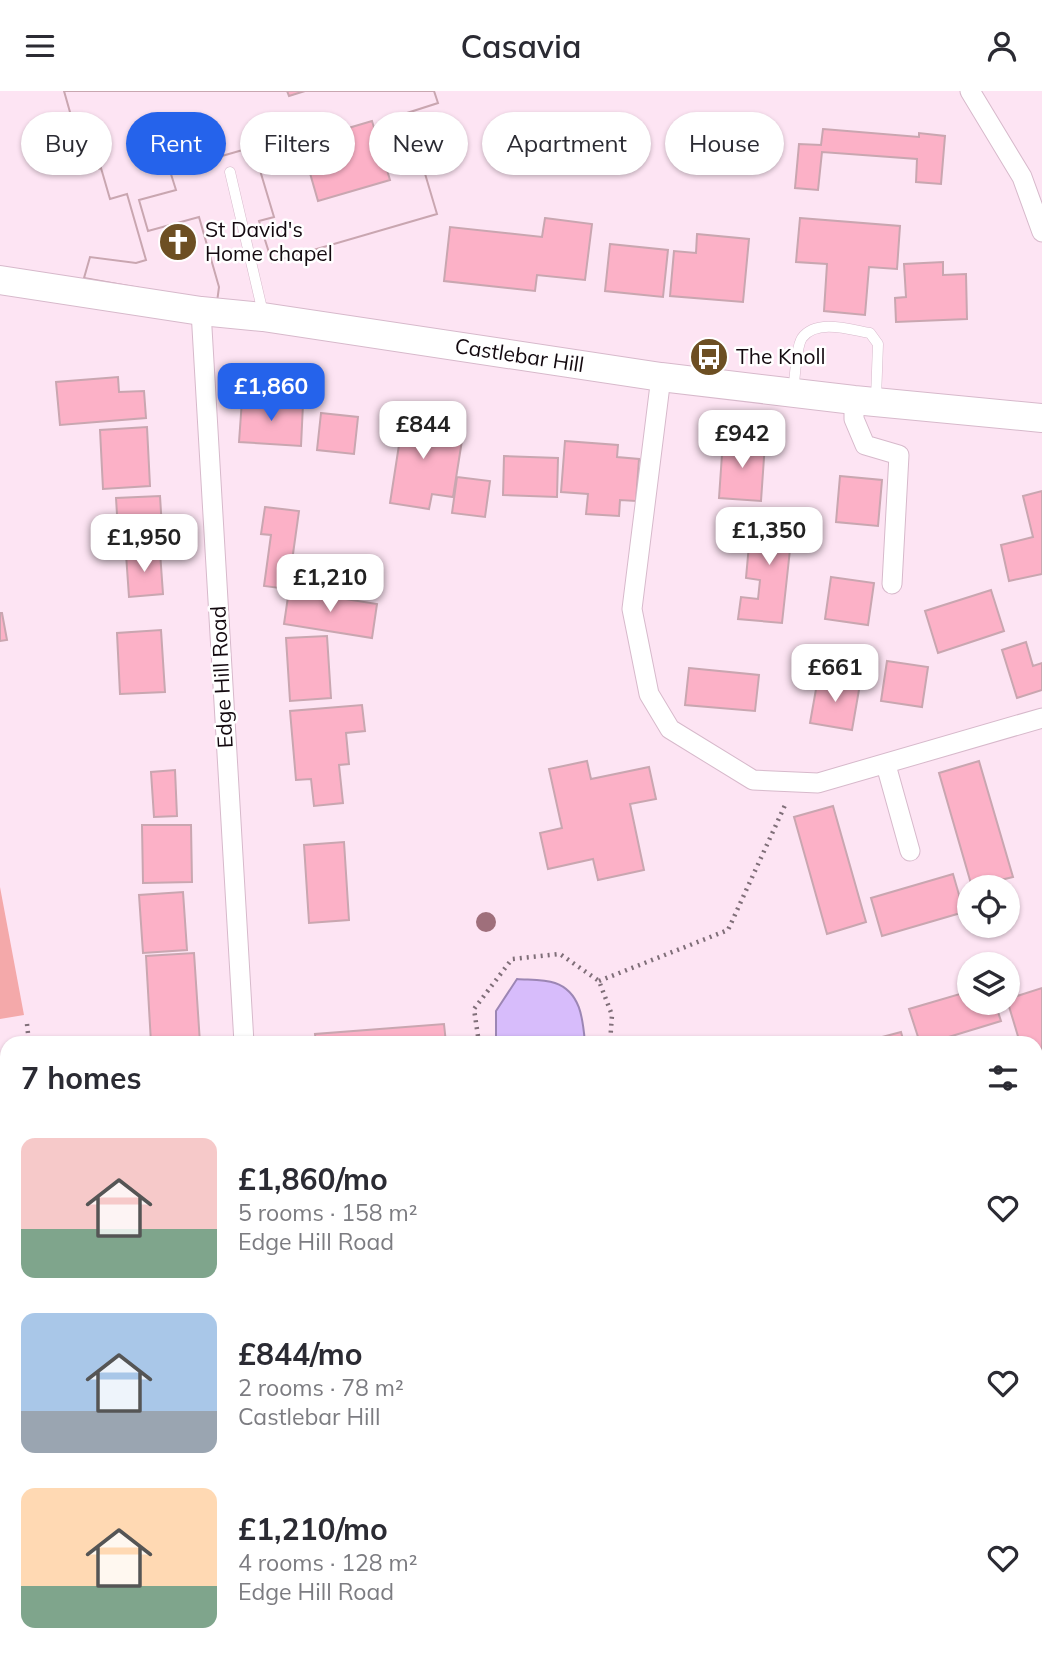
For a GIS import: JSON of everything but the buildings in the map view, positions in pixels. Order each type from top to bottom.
[{"type":"main road","name":"Castlebar Hill","points":[[0,280],[661,377],[1042,418]]},
{"type":"street","points":[[970,91],[1022,177],[1042,232]]},
{"type":"street","name":"Edge Hill Road","points":[[201,311],[244,1036]]},
{"type":"street","points":[[661,377],[632,609],[649,694],[670,729],[753,780],[818,783],[1042,718]]},
{"type":"street","points":[[865,401],[854,419],[865,445],[899,455],[892,584]]},
{"type":"street","points":[[886,765],[910,851]]},
{"type":"lane","points":[[230,172],[263,317]]},
{"type":"lane","points":[[793,393],[801,339],[809,331],[822,327],[835,328],[870,334],[878,344],[865,401]]},
{"type":"path","points":[[599,981],[728,930],[780,821],[794,782]]},
{"type":"path","points":[[478,1036],[474,1009],[512,958],[560,954],[599,981],[612,1015],[610,1036]]},
{"type":"path","points":[[27,1024],[28,1036]]},
{"type":"shaded area","points":[[0,887],[24,1015],[0,1019]]},
{"type":"shaded area","points":[[517,979],[551,982],[564,987],[575,1000],[584,1036],[496,1036],[496,1011]]},
{"type":"place","name":"St David's Home chapel","points":[[178,242]]},
{"type":"place","name":"The Knoll","points":[[709,357]]}]
